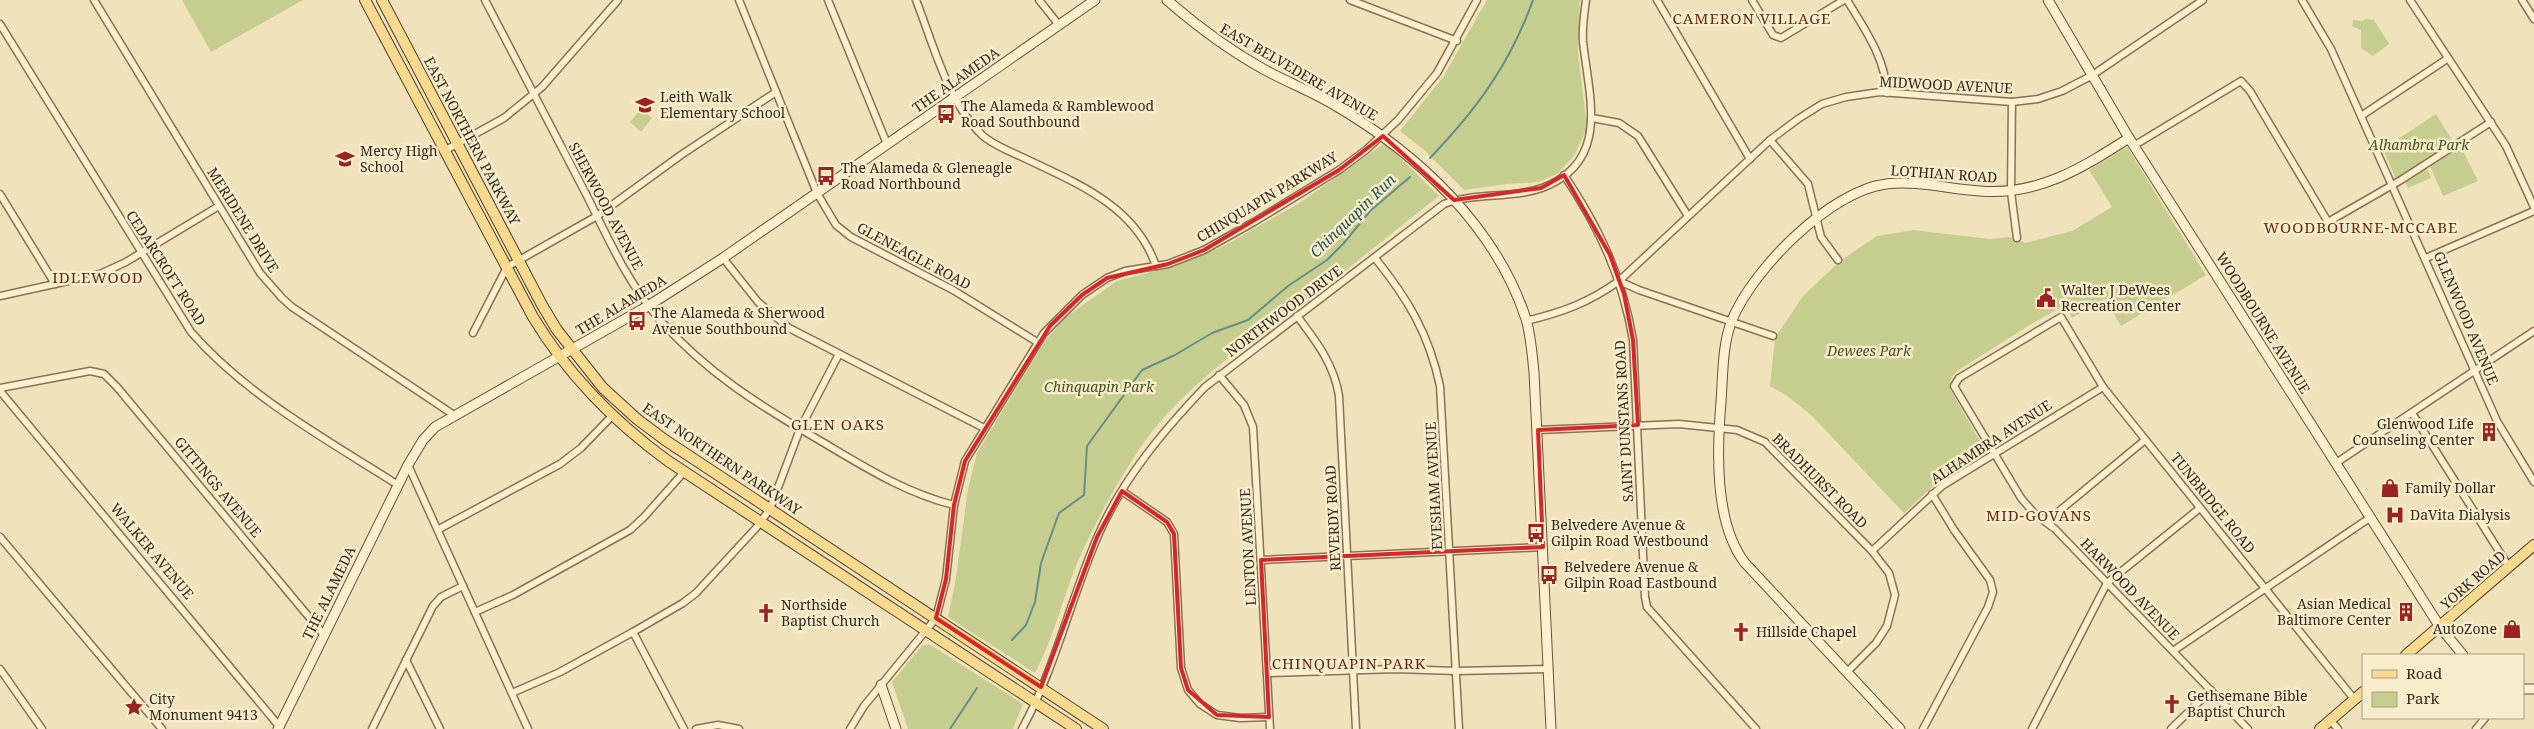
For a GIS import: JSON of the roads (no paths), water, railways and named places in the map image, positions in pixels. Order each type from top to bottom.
[{"type":"main road","name":"EAST NORTHERN PARKWAY","points":[[364,0],[533,317],[559,356],[586,390],[612,416],[684,472],[1076,729]]},
{"type":"main road","name":"EAST NORTHERN PARKWAY","points":[[382,0],[459,143],[542,305],[572,350],[603,388],[636,419],[704,467],[1103,729]]},
{"type":"main road","name":"YORK ROAD","points":[[2407,654],[2534,545]]},
{"type":"main road","points":[[2320,729],[2362,693]]},
{"type":"street","name":"MERIDENE DRIVE","points":[[94,0],[260,273],[282,298],[454,415]]},
{"type":"street","name":"SHERWOOD AVENUE","points":[[485,0],[623,266],[648,306],[679,340],[712,371],[751,400],[896,484],[923,496],[954,505]]},
{"type":"street","points":[[444,151],[504,118],[534,94],[561,67],[591,29],[618,0]]},
{"type":"street","name":"GLENEAGLE ROAD","points":[[739,0],[817,193],[829,216],[851,237],[953,290],[1037,342]]},
{"type":"street","points":[[828,0],[887,144]]},
{"type":"street","points":[[916,0],[955,98],[968,119],[990,141],[1095,192],[1118,210],[1147,244],[1156,266]]},
{"type":"street","points":[[1039,0],[1059,25]]},
{"type":"street","name":"THE ALAMEDA","points":[[279,728],[408,465],[426,435],[454,415],[648,306],[723,258],[1095,0]]},
{"type":"street","name":"EAST BELVEDERE AVENUE","points":[[1167,0],[1228,49],[1336,106],[1383,136],[1414,161],[1454,200],[1474,224],[1512,283],[1526,321],[1534,372],[1551,729]]},
{"type":"street","points":[[1350,0],[1457,41]]},
{"type":"street","name":"CHINQUAPIN PARKWAY","points":[[850,729],[864,706],[936,618],[946,579],[954,505],[965,461],[1037,342],[1059,316],[1097,284],[1114,274],[1185,258],[1254,222],[1340,170],[1383,136],[1426,88],[1457,41],[1477,0]]},
{"type":"street","name":"NORTHWOOD DRIVE","points":[[1022,729],[1036,703],[1097,537],[1122,491],[1148,452],[1174,419],[1219,375],[1444,204],[1454,200],[1541,188],[1564,175],[1576,164],[1592,130],[1583,40],[1586,0]]},
{"type":"street","points":[[1657,0],[1750,159]]},
{"type":"street","points":[[1752,0],[1773,35],[1781,38],[1845,0],[1879,56],[1884,70],[1887,93]]},
{"type":"street","name":"WOODBOURNE AVENUE","points":[[2048,0],[2091,76],[2132,142],[2440,627],[2462,654]]},
{"type":"street","name":"MIDWOOD AVENUE","points":[[1526,321],[1568,310],[1600,294],[1619,281],[1770,140],[1822,104],[1846,97],[1887,93],[2012,102],[2050,96],[2091,76],[2203,0]]},
{"type":"street","name":"GLENWOOD AVENUE","points":[[2302,0],[2324,34],[2498,421],[2534,482]]},
{"type":"street","points":[[2410,0],[2506,146],[2534,207]]},
{"type":"street","points":[[2522,0],[2534,18]]},
{"type":"street","name":"CEDARCROFT ROAD","points":[[0,24],[140,254],[191,332],[217,360],[270,402],[398,485]]},
{"type":"street","points":[[2361,116],[2447,59]]},
{"type":"street","name":"LOTHIAN ROAD","points":[[1900,729],[1745,563],[1736,550],[1724,514],[1719,428],[1727,338],[1732,321],[1747,292],[1764,269],[1816,220],[1846,197],[1860,190],[1886,184],[1906,183],[2011,192],[2047,184],[2132,142],[2242,81],[2250,91],[2328,222],[2392,184]]},
{"type":"street","points":[[473,332],[506,267],[597,216],[690,149],[776,92]]},
{"type":"street","points":[[2012,102],[2011,192],[2018,238]]},
{"type":"street","points":[[1592,118],[1619,123],[1638,136],[1688,216]]},
{"type":"street","points":[[2392,184],[2491,122]]},
{"type":"street","points":[[1770,140],[1808,184],[1820,237],[1838,260]]},
{"type":"street","name":"SAINT DUNSTANS ROAD","points":[[1564,175],[1600,233],[1619,281],[1633,340],[1647,607],[1756,729]]},
{"type":"street","points":[[0,194],[55,284]]},
{"type":"street","points":[[0,296],[100,274],[140,254],[219,206]]},
{"type":"street","points":[[2426,258],[2534,211]]},
{"type":"street","points":[[723,258],[749,292],[772,316],[793,330],[984,428]]},
{"type":"street","name":"EVESHAM AVENUE","points":[[1375,258],[1412,307],[1426,339],[1437,375],[1444,430],[1459,729]]},
{"type":"street","points":[[1619,281],[1648,293],[1773,336]]},
{"type":"street","name":"REVERDY ROAD","points":[[1297,316],[1323,351],[1337,386],[1356,729]]},
{"type":"street","name":"TUNBRIDGE ROAD","points":[[1954,386],[1959,378],[2061,317],[2103,387],[2354,699]]},
{"type":"street","points":[[2336,463],[2534,331]]},
{"type":"street","points":[[512,693],[560,672],[689,599],[761,522],[770,509],[800,429],[839,354]]},
{"type":"street","name":"GITTINGS AVENUE","points":[[0,389],[84,372],[98,371],[117,387],[324,635]]},
{"type":"street","name":"LENTON AVENUE","points":[[1219,375],[1244,405],[1252,422],[1270,729]]},
{"type":"street","name":"HARWOOD AVENUE","points":[[1954,386],[2026,505],[2046,522],[2107,583],[2248,729]]},
{"type":"street","name":"ALHAMBRA AVENUE","points":[[1872,551],[1932,494],[1994,452],[2103,387]]},
{"type":"street","name":"WALKER AVENUE","points":[[0,389],[279,728]]},
{"type":"street","points":[[2412,413],[2509,567]]},
{"type":"street","points":[[438,529],[560,464],[582,448],[612,416]]},
{"type":"street","name":"BRADHURST ROAD","points":[[1538,430],[1638,424],[1679,424],[1737,430],[1765,442],[1872,551]]},
{"type":"street","points":[[2046,522],[2146,440]]},
{"type":"street","points":[[408,465],[528,729]]},
{"type":"street","points":[[475,612],[513,595],[630,530],[684,472]]},
{"type":"street","points":[[1122,491],[1167,522],[1174,534],[1181,668],[1188,690],[1200,704],[1217,715],[1240,718],[1269,716]]},
{"type":"street","points":[[1923,729],[1988,607],[1993,592],[1990,580],[1954,530],[1932,494]]},
{"type":"street","points":[[2032,729],[2107,583],[2200,508]]},
{"type":"street","points":[[2173,651],[2371,518]]},
{"type":"street","points":[[0,537],[162,729]]},
{"type":"street","points":[[1261,560],[1543,548]]},
{"type":"street","points":[[1847,672],[1883,634],[1894,606],[1895,595],[1889,573],[1872,551]]},
{"type":"street","points":[[372,729],[436,602],[463,586]]},
{"type":"street","points":[[633,632],[668,694],[684,729]]},
{"type":"street","points":[[406,660],[440,729]]},
{"type":"street","points":[[0,669],[42,729]]},
{"type":"street","points":[[1267,673],[1396,669],[1456,671],[1549,669]]},
{"type":"street","points":[[881,685],[896,729]]},
{"type":"street","points":[[2171,729],[2211,690]]},
{"type":"street","points":[[2476,729],[2484,719]]},
{"type":"street","points":[[2330,720],[2338,729]]},
{"type":"street","points":[[696,729],[718,725],[739,729]]},
{"type":"waterway","name":"Chinquapin Run","points":[[1430,158],[1463,122],[1490,85],[1514,45],[1533,0]]},
{"type":"waterway","name":"Chinquapin Run","points":[[1012,640],[1026,625],[1035,602],[1041,563],[1059,513],[1084,495],[1087,446],[1142,370],[1175,355],[1212,333],[1248,320],[1288,286],[1327,260],[1370,211],[1410,177]]},
{"type":"waterway","name":"Chinquapin Run","points":[[950,729],[977,688]]},
{"type":"place","name":"Leith Walk Elementary School","points":[[645,105]]},
{"type":"place","name":"The Alameda & Ramblewood Road Southbound","points":[[946,114]]},
{"type":"place","name":"Mercy High School","points":[[345,159]]},
{"type":"place","name":"The Alameda & Gleneagle Road Northbound","points":[[826,176]]},
{"type":"place","name":"Walter J DeWees Recreation Center","points":[[2046,298]]},
{"type":"place","name":"The Alameda & Sherwood Avenue Southbound","points":[[637,321]]},
{"type":"place","name":"Glenwood Life Counseling Center","points":[[2489,432]]},
{"type":"place","name":"Family Dollar","points":[[2390,488]]},
{"type":"place","name":"DaVita Dialysis","points":[[2395,515]]},
{"type":"place","name":"Belvedere Avenue & Gilpin Road Westbound","points":[[1536,533]]},
{"type":"place","name":"Belvedere Avenue & Gilpin Road Eastbound","points":[[1549,575]]},
{"type":"place","name":"Asian Medical Baltimore Center","points":[[2406,612]]},
{"type":"place","name":"Northside Baptist Church","points":[[766,613]]},
{"type":"place","name":"AutoZone","points":[[2512,629]]},
{"type":"place","name":"Hillside Chapel","points":[[1741,632]]},
{"type":"place","name":"Gethsemane Bible Baptist Church","points":[[2172,704]]},
{"type":"place","name":"City Monument 9413","points":[[134,707]]},
{"type":"district","name":"CAMERON VILLAGE","points":[[1752,19]]},
{"type":"district","name":"WOODBOURNE-MCCABE","points":[[2361,228]]},
{"type":"district","name":"IDLEWOOD","points":[[98,278]]},
{"type":"district","name":"GLEN OAKS","points":[[838,425]]},
{"type":"district","name":"MID-GOVANS","points":[[2039,516]]},
{"type":"district","name":"CHINQUAPIN PARK","points":[[1349,664]]},
{"type":"park label","name":"Alhambra Park","points":[[2419,145]]},
{"type":"park label","name":"Dewees Park","points":[[1869,351]]},
{"type":"park label","name":"Chinquapin Park","points":[[1099,387]]}]
